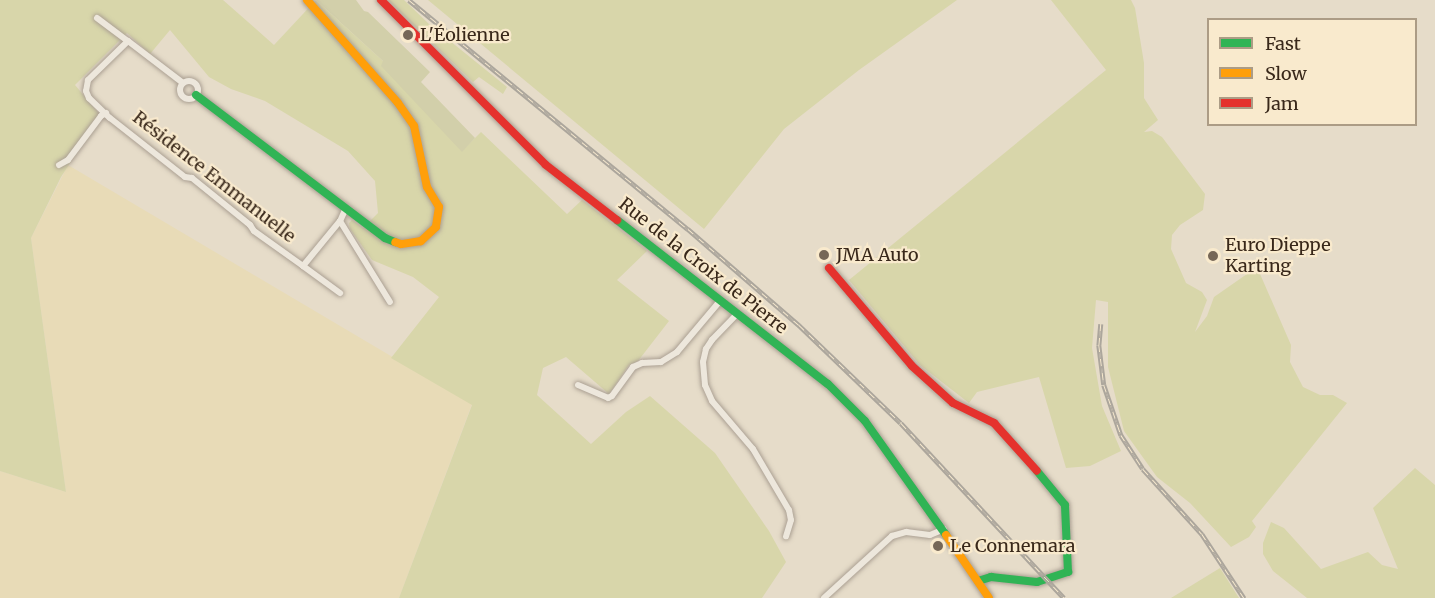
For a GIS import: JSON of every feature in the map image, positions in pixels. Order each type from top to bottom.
[{"type":"street","points":[[196,95],[345,210],[385,238],[401,244],[421,241],[436,227],[439,207],[424,177],[414,126],[398,103],[307,0]]},
{"type":"street","name":"Rue de la Croix de Pierre","points":[[381,0],[546,165],[828,384],[865,421],[944,529],[989,598]]},
{"type":"street","points":[[97,18],[183,82],[194,82],[198,87],[196,95],[189,99],[183,97],[179,91],[183,82]]},
{"type":"street","name":"Résidence Emmanuelle","points":[[128,41],[111,54],[88,80],[86,87],[89,98],[184,177],[192,178],[242,218],[254,231],[340,293]]},
{"type":"street","name":"Résidence Emmanuelle","points":[[59,165],[68,160],[101,116],[106,113]]},
{"type":"street","name":"Résidence Emmanuelle","points":[[303,266],[340,221],[345,210]]},
{"type":"street","points":[[340,221],[390,302]]},
{"type":"street","points":[[830,268],[912,366],[953,403],[994,423],[1018,447],[1061,500],[1067,512],[1068,572],[1037,582],[990,577],[978,581]]},
{"type":"street","points":[[578,385],[608,398],[612,396],[633,367],[642,363],[661,362],[677,352],[720,301]]},
{"type":"street","points":[[737,314],[706,349],[703,362],[705,385],[712,401],[753,449],[789,510],[791,520],[786,536]]},
{"type":"street","points":[[824,598],[892,536],[906,532],[930,535],[944,529]]},
{"type":"shaded area","points":[[0,0],[223,0],[274,45],[316,0],[383,61],[462,151],[481,132],[567,214],[582,200],[647,251],[617,280],[669,321],[638,361],[629,365],[609,394],[566,357],[543,368],[537,395],[591,444],[626,412],[650,396],[715,453],[769,531],[786,562],[762,598],[399,598],[472,405],[391,358],[439,297],[413,277],[372,260],[350,229],[349,223],[352,220],[363,228],[378,213],[375,181],[348,151],[265,101],[231,89],[209,77],[170,30],[150,54],[127,33],[75,85],[101,116],[61,177],[31,238],[66,492],[0,471]]},
{"type":"shaded area","points":[[316,0],[356,0],[364,11],[368,12],[430,72],[421,82],[475,138],[462,152],[381,66],[383,61]]},
{"type":"shaded area","points":[[388,0],[404,0],[429,24],[507,87],[503,94],[479,77],[473,82]]},
{"type":"shaded area","points":[[428,0],[957,0],[859,70],[784,129],[704,229]]},
{"type":"shaded area","points":[[1051,0],[1131,0],[1135,8],[1144,63],[1144,98],[1158,120],[1144,132],[1152,131],[1162,137],[1205,194],[1203,210],[1180,225],[1172,235],[1171,249],[1186,283],[1202,292],[1207,300],[1195,332],[1207,316],[1214,297],[1257,267],[1291,345],[1290,362],[1303,387],[1320,395],[1333,395],[1347,403],[1252,521],[1256,527],[1249,537],[1231,547],[1190,503],[1157,477],[1124,431],[1108,367],[1108,302],[1096,300],[1092,348],[1102,406],[1121,451],[1090,466],[1066,468],[1039,377],[977,392],[969,403],[920,365],[849,280],[1106,70]]},
{"type":"shaded area","points":[[68,165],[472,404],[399,598],[0,598],[0,471],[66,492],[31,238]]},
{"type":"shaded area","points":[[1415,468],[1435,485],[1435,598],[1307,598],[1273,571],[1263,554],[1263,543],[1271,522],[1284,528],[1321,569],[1368,552],[1382,565],[1398,569],[1373,508]]},
{"type":"shaded area","points":[[1220,568],[1239,598],[1171,598]]},
{"type":"railway","points":[[409,0],[688,229],[799,325],[901,423],[1064,598]]},
{"type":"railway","points":[[1101,324],[1099,345],[1104,385],[1121,435],[1143,469],[1202,534],[1244,598]]},
{"type":"traffic: fast","points":[[196,95],[385,238],[395,242]]},
{"type":"traffic: fast","points":[[617,220],[828,384],[865,421],[946,535]]},
{"type":"traffic: fast","points":[[978,581],[991,577],[1037,582],[1068,572],[1065,505],[1037,471]]},
{"type":"traffic: slow","points":[[307,0],[398,103],[414,126],[427,187],[439,207],[436,227],[421,241],[401,244],[395,242]]},
{"type":"traffic: slow","points":[[946,535],[989,598]]},
{"type":"traffic: jam","points":[[381,0],[546,165],[617,220]]},
{"type":"traffic: jam","points":[[829,268],[912,366],[953,403],[994,423],[1037,471]]},
{"type":"place","name":"L'Éolienne","points":[[408,35]]},
{"type":"place","name":"JMA Auto","points":[[824,255]]},
{"type":"place","name":"Euro Dieppe Karting","points":[[1213,256]]},
{"type":"place","name":"Le Connemara","points":[[938,546]]}]
